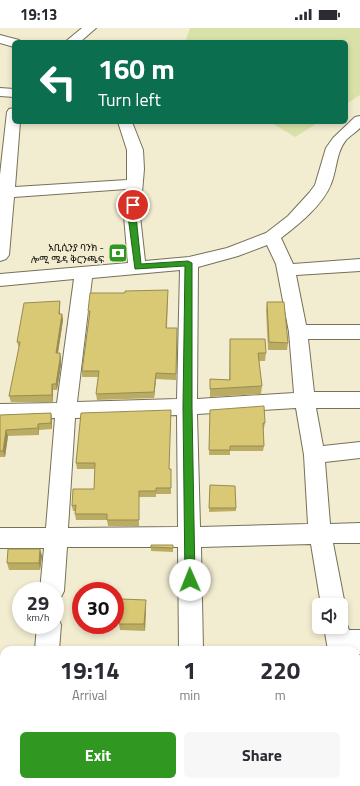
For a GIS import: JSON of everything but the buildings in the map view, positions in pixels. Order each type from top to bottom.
[{"type":"street","points":[[75,40],[90,28]]},
{"type":"street","points":[[0,39],[12,42]]},
{"type":"street","points":[[0,92],[12,93]]},
{"type":"street","points":[[0,280],[188,263],[232,252],[272,237],[294,220],[315,197],[323,185],[334,148],[340,138],[360,120]]},
{"type":"street","points":[[0,255],[2,193],[12,124]]},
{"type":"street","points":[[126,124],[135,150],[136,169],[132,216],[137,267]]},
{"type":"street","points":[[2,193],[134,184]]},
{"type":"street","points":[[272,237],[281,253],[286,270],[298,332],[304,400],[314,455],[320,534],[331,598]]},
{"type":"street","points":[[188,263],[187,407],[191,646]]},
{"type":"street","points":[[286,270],[360,265]]},
{"type":"street","points":[[53,582],[66,410],[84,273]]},
{"type":"street","points":[[298,332],[360,332]]},
{"type":"street","points":[[0,412],[187,407],[304,400],[360,400]]},
{"type":"street","points":[[314,455],[360,450]]},
{"type":"street","points":[[0,538],[189,538],[360,533]]},
{"type":"street","points":[[47,646],[48,634]]},
{"type":"green space","points":[[190,28],[360,28],[360,95],[348,103],[348,40],[186,40]]},
{"type":"green space","points":[[273,124],[316,124],[295,137]]},
{"type":"place","name":"አቢሲንያ ባንክ - ሎሚ ሜዳ ቅርንጫፍ","points":[[118,253]]},
{"type":"route","points":[[133,205],[132,216],[137,267],[188,263],[187,407],[190,580]]}]
